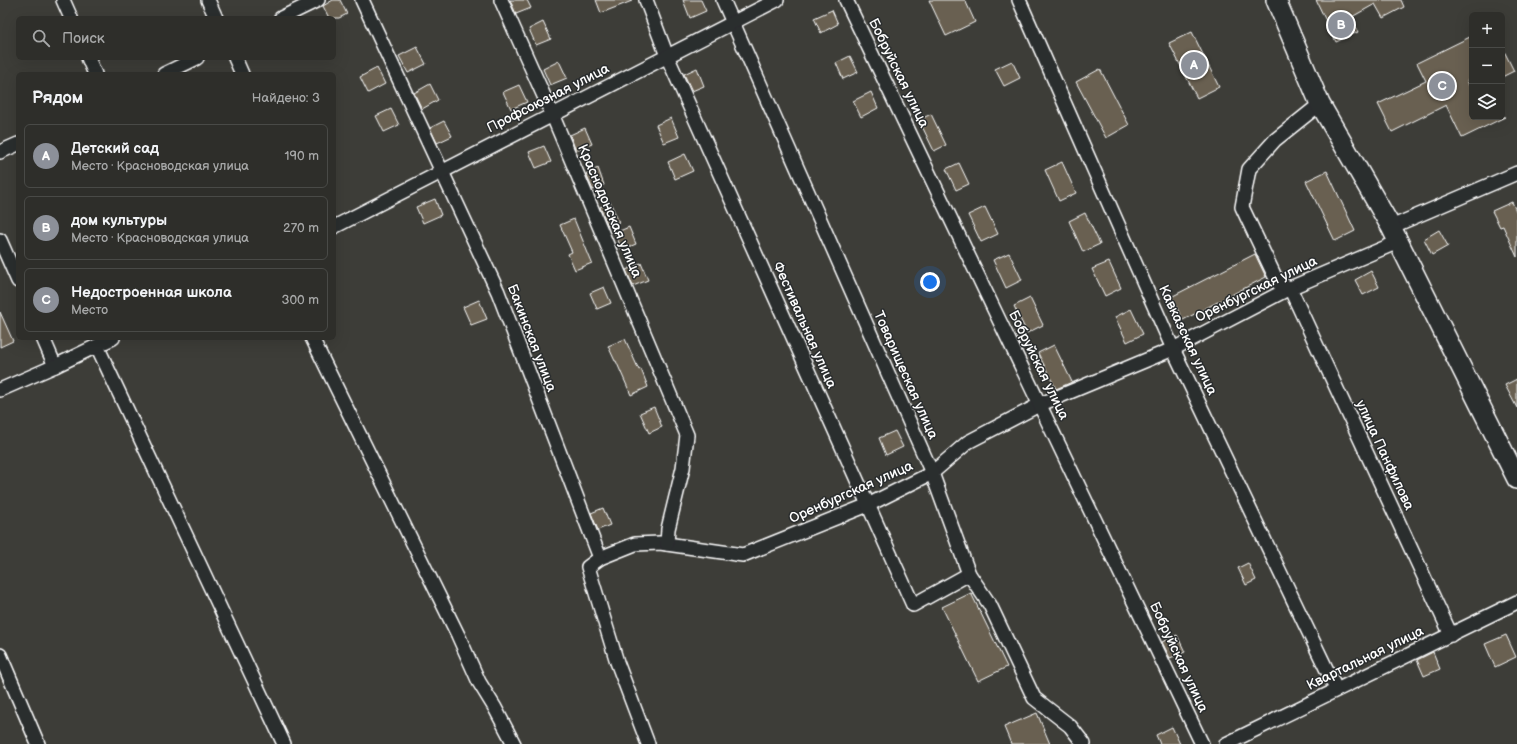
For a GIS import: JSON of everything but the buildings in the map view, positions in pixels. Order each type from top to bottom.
[{"type":"main road","points":[[1276,0],[1320,104],[1394,234],[1517,479]]},
{"type":"street","points":[[63,0],[70,16]]},
{"type":"street","points":[[208,0],[215,16]]},
{"type":"street","points":[[285,16],[318,0]]},
{"type":"street","name":"Бакинская улица","points":[[362,0],[498,292],[600,558]]},
{"type":"street","name":"Краснодонская улица","points":[[501,0],[552,114],[687,435],[683,468],[668,529],[666,544]]},
{"type":"street","name":"Фестивальная улица","points":[[646,0],[667,56],[913,604],[969,574]]},
{"type":"street","name":"Товарищеская улица","points":[[722,0],[932,473],[969,574],[990,605],[1034,698],[1070,726],[1084,744]]},
{"type":"street","name":"Профсоюзная улица","points":[[336,226],[442,170],[777,0]]},
{"type":"street","name":"Бобруйская улица","points":[[846,0],[1041,404],[1202,744]]},
{"type":"street","name":"Кавказская улица","points":[[1019,0],[1173,349],[1336,689]]},
{"type":"street","points":[[89,60],[94,72]]},
{"type":"street","points":[[168,72],[193,60]]},
{"type":"street","points":[[236,60],[241,72]]},
{"type":"street","points":[[1290,288],[1278,283],[1242,207],[1249,169],[1275,140],[1320,104]]},
{"type":"street","points":[[0,152],[16,145]]},
{"type":"street","name":"Оренбургская улица","points":[[666,544],[743,555],[868,505],[932,473],[968,442],[1041,404],[1173,349],[1394,234],[1517,175]]},
{"type":"street","points":[[0,240],[16,276]]},
{"type":"street","name":"улица Панфилова","points":[[1290,288],[1451,635]]},
{"type":"street","points":[[44,340],[55,366]]},
{"type":"street","points":[[0,390],[109,340]]},
{"type":"street","points":[[313,340],[458,635],[479,682],[514,744]]},
{"type":"street","points":[[97,346],[284,744]]},
{"type":"street","points":[[648,744],[617,662],[588,567],[600,558],[636,544],[666,544]]},
{"type":"street","name":"Квартальная улица","points":[[1226,744],[1517,602]]},
{"type":"street","points":[[0,655],[38,744]]},
{"type":"place","name":"дом культуры","points":[[1341,25]]},
{"type":"place","name":"Детский сад","points":[[1194,65]]},
{"type":"place","name":"Недостроенная школа","points":[[1442,86]]}]
